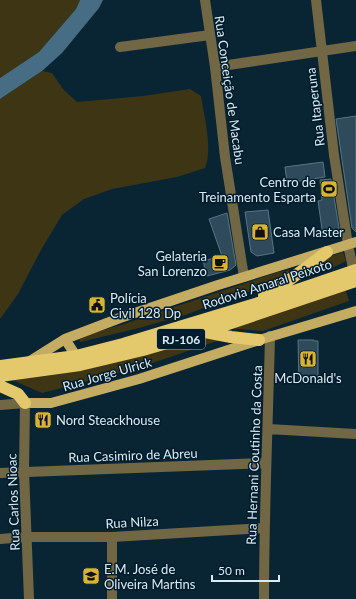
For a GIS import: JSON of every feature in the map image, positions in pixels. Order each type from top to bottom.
[{"type":"highway","points":[[234,310],[275,289],[327,252]]},
{"type":"highway","name":"Rodovia Amaral Peixoto","points":[[0,366],[76,356],[122,344],[355,274]]},
{"type":"highway","name":"Rodovia Amaral Peixoto","points":[[0,376],[80,365],[143,350],[204,332],[355,274]]},
{"type":"highway","points":[[204,332],[231,337],[265,338]]},
{"type":"highway","points":[[0,386],[18,394],[22,397],[25,403]]},
{"type":"main road","points":[[28,362],[65,339],[120,318],[244,277],[352,244]]},
{"type":"main road","name":"Rua Jorge Ulrick","points":[[25,403],[51,403],[139,379],[265,338],[356,311]]},
{"type":"main road","points":[[65,339],[76,356]]},
{"type":"street","name":"Rua Conceição de Macabu","points":[[205,0],[215,67],[225,157],[244,277]]},
{"type":"street","name":"Rua Itaperuna","points":[[316,0],[334,155],[352,244],[355,274]]},
{"type":"street","points":[[120,47],[210,36]]},
{"type":"street","points":[[215,67],[356,46]]},
{"type":"street","name":"Rua Hernani Coutinho da Costa","points":[[264,599],[264,528],[268,429],[265,338]]},
{"type":"street","name":"Rua Jorge Ulrick","points":[[0,405],[25,403]]},
{"type":"street","name":"Rua Carlos Nioac","points":[[25,403],[24,472],[29,599]]},
{"type":"street","points":[[268,429],[356,434]]},
{"type":"street","name":"Rua Casimiro de Abreu","points":[[0,473],[266,463]]},
{"type":"street","name":"Rua Nilza","points":[[0,539],[26,537],[112,537],[264,528]]},
{"type":"street","points":[[112,537],[112,599]]},
{"type":"shaded area","points":[[0,0],[80,0],[76,9],[39,52],[0,78]]},
{"type":"shaded area","points":[[42,71],[52,73],[63,89],[77,102],[143,96],[190,89],[201,96],[208,142],[207,160],[205,168],[177,177],[112,189],[84,199],[62,215],[41,250],[18,294],[0,319],[0,99]]},
{"type":"shaded area","points":[[343,252],[346,261],[332,268],[294,280],[325,258]]},
{"type":"shaded area","points":[[296,269],[270,284],[185,315],[80,342],[79,337],[124,324],[278,272]]},
{"type":"shaded area","points":[[345,288],[349,301],[263,331],[227,328]]},
{"type":"shaded area","points":[[203,336],[227,339],[138,368],[42,393],[10,379]]},
{"type":"water","points":[[80,0],[103,0],[99,8],[62,53],[42,71],[0,99],[0,78],[39,52],[76,9]]},
{"type":"building","points":[[356,116],[356,232],[352,228],[336,119]]},
{"type":"building","points":[[323,162],[325,177],[287,183],[285,167]]},
{"type":"building","points":[[331,179],[340,234],[323,236],[318,201],[322,200],[320,180]]},
{"type":"building","name":"Casa Master","points":[[268,210],[274,253],[257,256],[251,252],[245,212]]},
{"type":"building","points":[[227,213],[236,265],[230,270],[207,276],[203,261],[222,256],[209,219]]},
{"type":"building","name":"McDonald's","points":[[298,340],[318,341],[318,377],[312,377],[312,382],[299,382]]},
{"type":"place","name":"Centro de Treinamento Esparta","points":[[329,189]]},
{"type":"place","name":"Casa Master","points":[[260,232]]},
{"type":"place","name":"Gelateria San Lorenzo","points":[[220,263]]},
{"type":"place","name":"Polícia Civil 128 Dp","points":[[97,305]]},
{"type":"place","name":"McDonald's","points":[[308,359]]},
{"type":"place","name":"Nord Steackhouse","points":[[43,420]]},
{"type":"place","name":"E.M. José de Oliveira Martins","points":[[91,576]]}]
